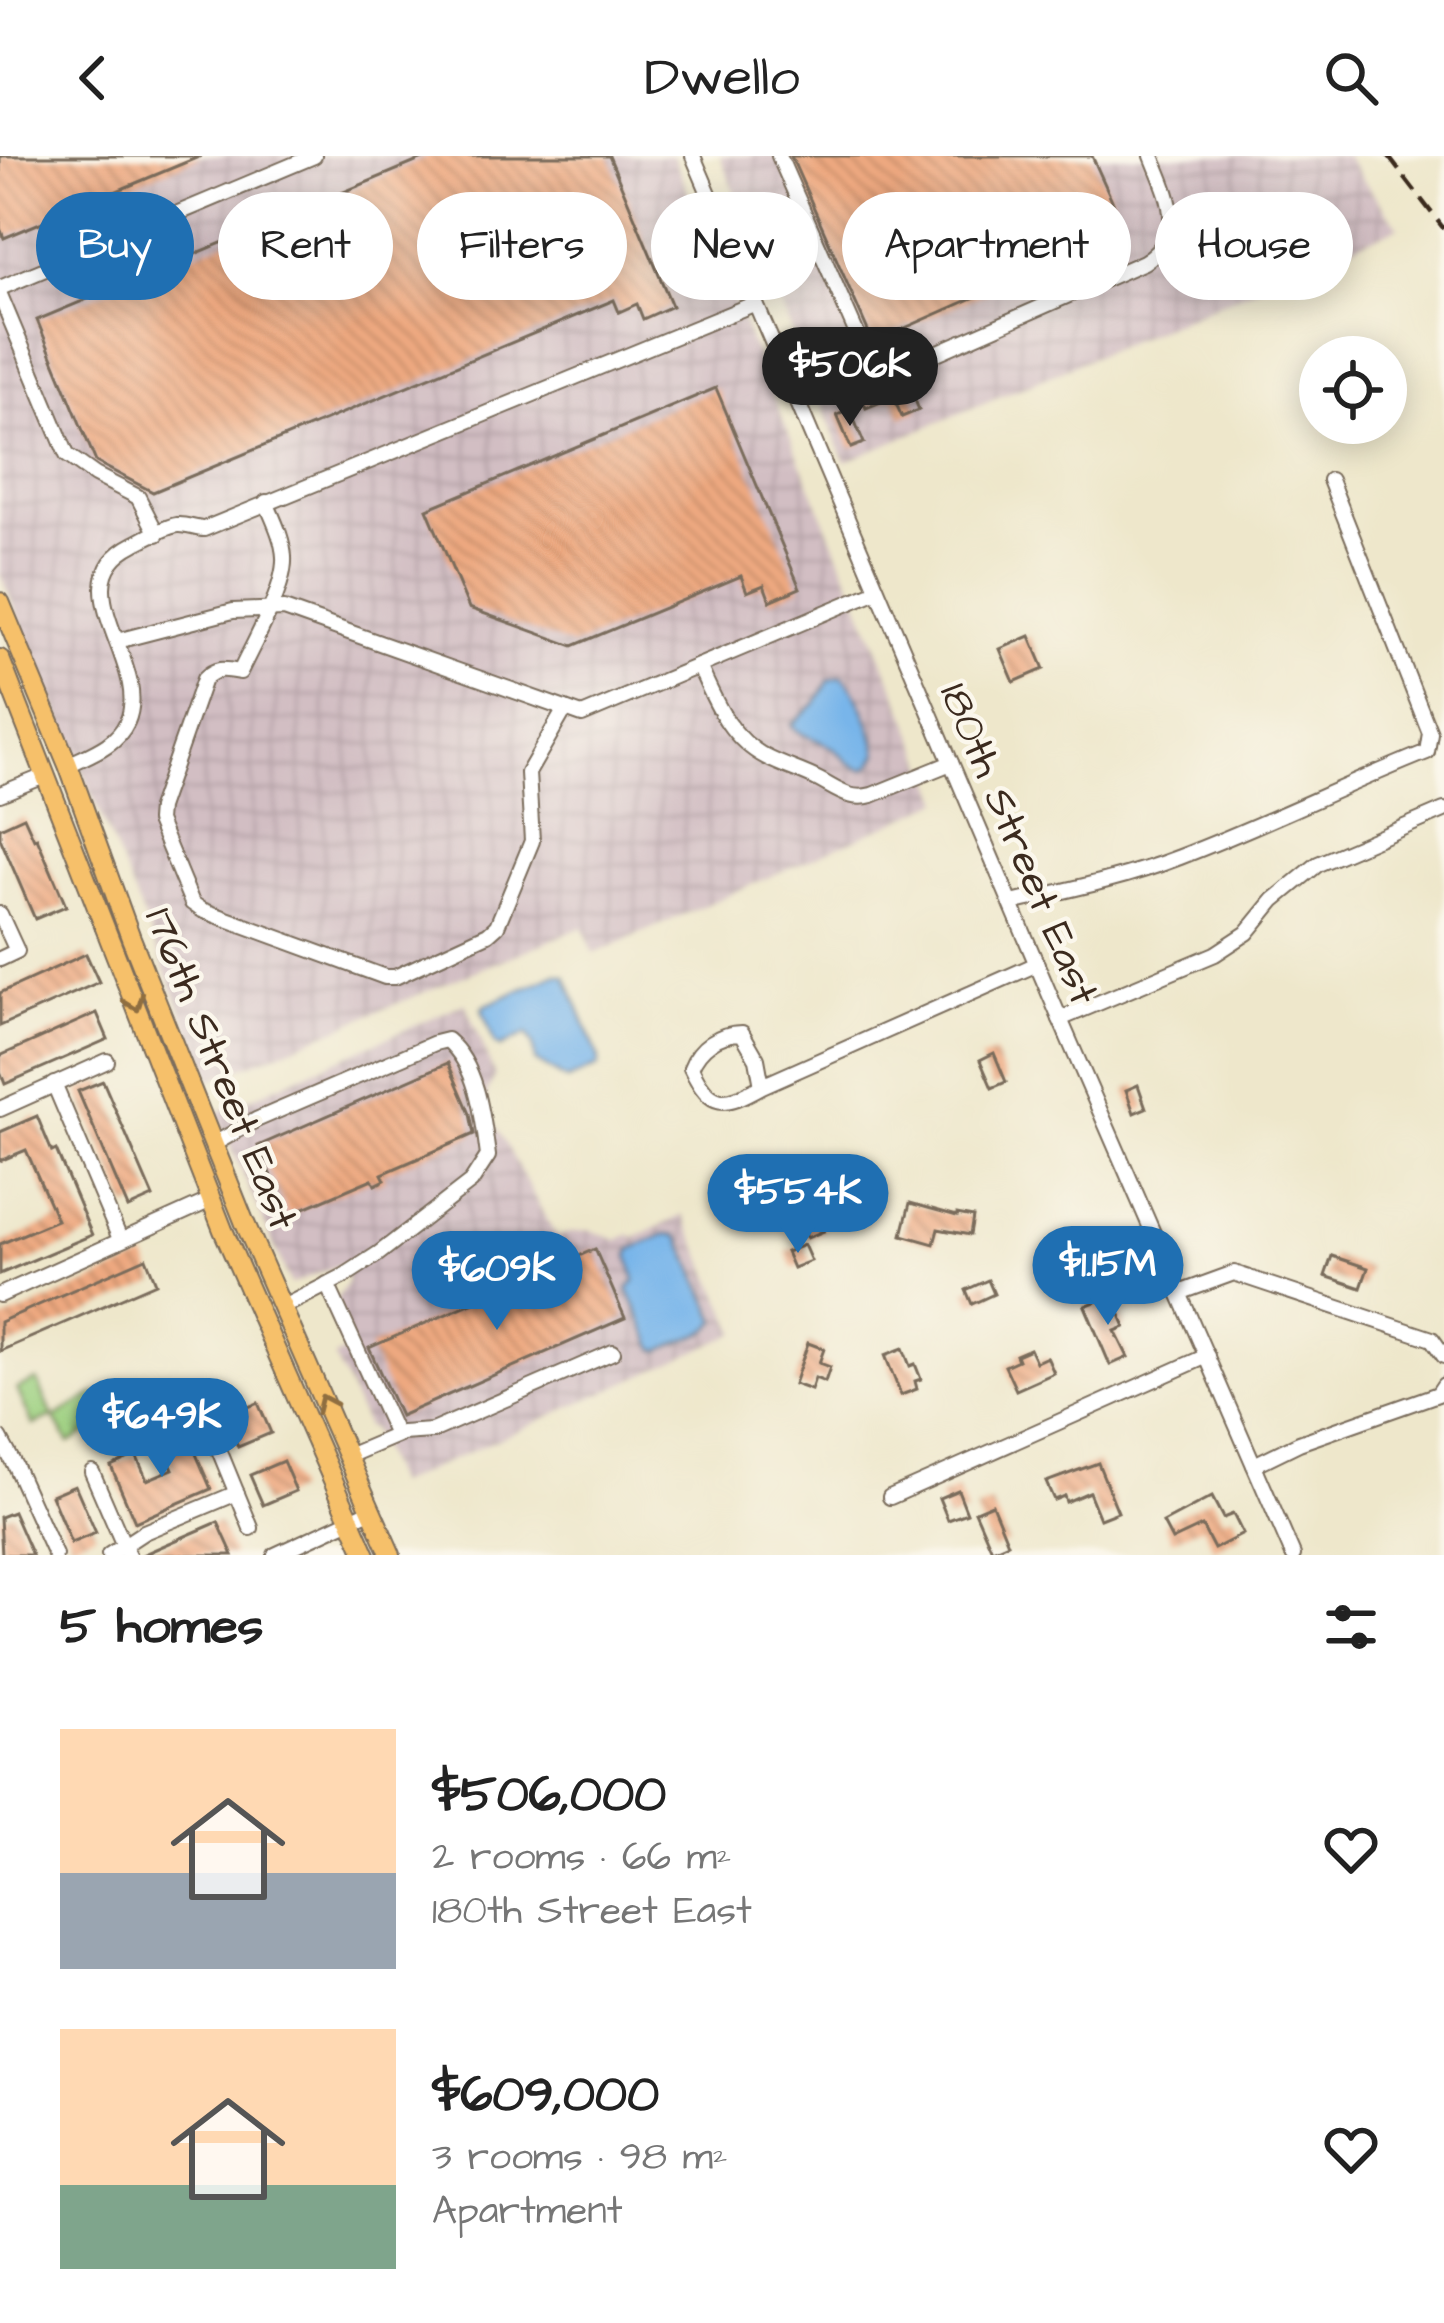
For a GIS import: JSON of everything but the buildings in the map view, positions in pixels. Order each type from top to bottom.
[{"type":"main road","name":"176th Street East","points":[[0,602],[214,1144],[391,1555]]},
{"type":"main road","name":"176th Street East","points":[[0,659],[211,1199],[366,1555]]},
{"type":"main road","points":[[57,801],[75,825],[120,935],[131,938]]},
{"type":"street","points":[[157,534],[138,497],[67,455],[0,292],[314,156]]},
{"type":"street","name":"180th Street East","points":[[693,156],[1293,1555]]},
{"type":"street","points":[[779,156],[870,364],[886,370],[916,362],[1159,252],[1169,237],[1172,212],[1152,156]]},
{"type":"street","points":[[68,765],[115,739],[129,716],[132,696],[103,596],[104,574],[129,546],[176,525],[204,529],[756,303]]},
{"type":"street","points":[[1011,903],[1126,876],[1182,857],[1427,752],[1430,733],[1330,480]]},
{"type":"street","points":[[266,502],[284,569],[240,672],[221,668],[204,679],[159,808],[158,821],[192,903],[202,910],[395,977],[488,934],[497,926],[532,841],[528,773],[565,709]]},
{"type":"street","points":[[117,641],[232,610],[270,608],[296,613],[582,715],[878,591]]},
{"type":"street","points":[[699,666],[721,715],[752,748],[846,796],[872,795],[951,763]]},
{"type":"street","points":[[0,794],[47,775]]},
{"type":"street","points":[[1060,1019],[1232,945],[1290,885],[1318,864],[1444,810]]},
{"type":"street","points":[[0,914],[17,951],[0,959]]},
{"type":"street","points":[[762,1087],[757,1059],[742,1033],[727,1033],[699,1052],[692,1063],[705,1093],[723,1103],[736,1101],[1037,964]]},
{"type":"street","points":[[214,1144],[256,1120],[435,1043],[447,1040],[457,1048],[471,1075],[488,1156],[471,1182],[378,1254],[283,1307]]},
{"type":"street","points":[[0,1109],[107,1061]]},
{"type":"street","points":[[54,1084],[120,1239]]},
{"type":"street","points":[[0,1295],[211,1199]]},
{"type":"street","points":[[1180,1293],[1234,1273],[1432,1340],[1444,1356]]},
{"type":"street","points":[[327,1284],[395,1435]]},
{"type":"street","points":[[348,1456],[395,1435],[432,1431],[614,1352]]},
{"type":"street","points":[[890,1497],[1207,1355]]},
{"type":"street","points":[[1254,1466],[1299,1443],[1438,1394],[1444,1385]]},
{"type":"street","points":[[208,1423],[251,1528]]},
{"type":"street","points":[[0,1438],[55,1555]]},
{"type":"street","points":[[92,1472],[126,1550]]},
{"type":"street","points":[[109,1555],[126,1550],[144,1532],[237,1493]]},
{"type":"street","points":[[275,1555],[372,1510]]},
{"type":"shaded area","points":[[0,156],[673,156],[688,192],[651,192],[651,300],[733,300],[942,801],[594,954],[583,927],[211,1080],[0,573]]},
{"type":"shaded area","points":[[720,156],[1345,156],[1399,227],[1353,247],[1353,192],[1155,192],[1155,300],[1227,300],[845,462],[779,300],[818,300],[818,192],[735,192]]},
{"type":"shaded area","points":[[465,1003],[495,1076],[487,1093],[488,1111],[556,1237],[590,1230],[617,1240],[631,1234],[634,1238],[684,1215],[737,1333],[395,1485],[334,1357],[345,1352],[328,1312],[348,1281],[341,1264],[291,1285],[216,1113]]},
{"type":"green space","points":[[37,1380],[53,1417],[33,1425],[17,1389]]},
{"type":"green space","points":[[97,1393],[112,1418],[69,1443],[54,1418]]},
{"type":"water","points":[[842,676],[860,702],[876,744],[878,754],[865,769],[791,725],[815,704],[829,680]]},
{"type":"water","points":[[557,974],[566,976],[599,1059],[598,1067],[567,1080],[535,1061],[527,1034],[500,1047],[495,1044],[482,1009]]},
{"type":"water","points":[[666,1234],[681,1240],[717,1321],[709,1330],[660,1351],[628,1289],[635,1281],[629,1255],[632,1249]]},
{"type":"railway","points":[[1388,156],[1444,229]]}]
